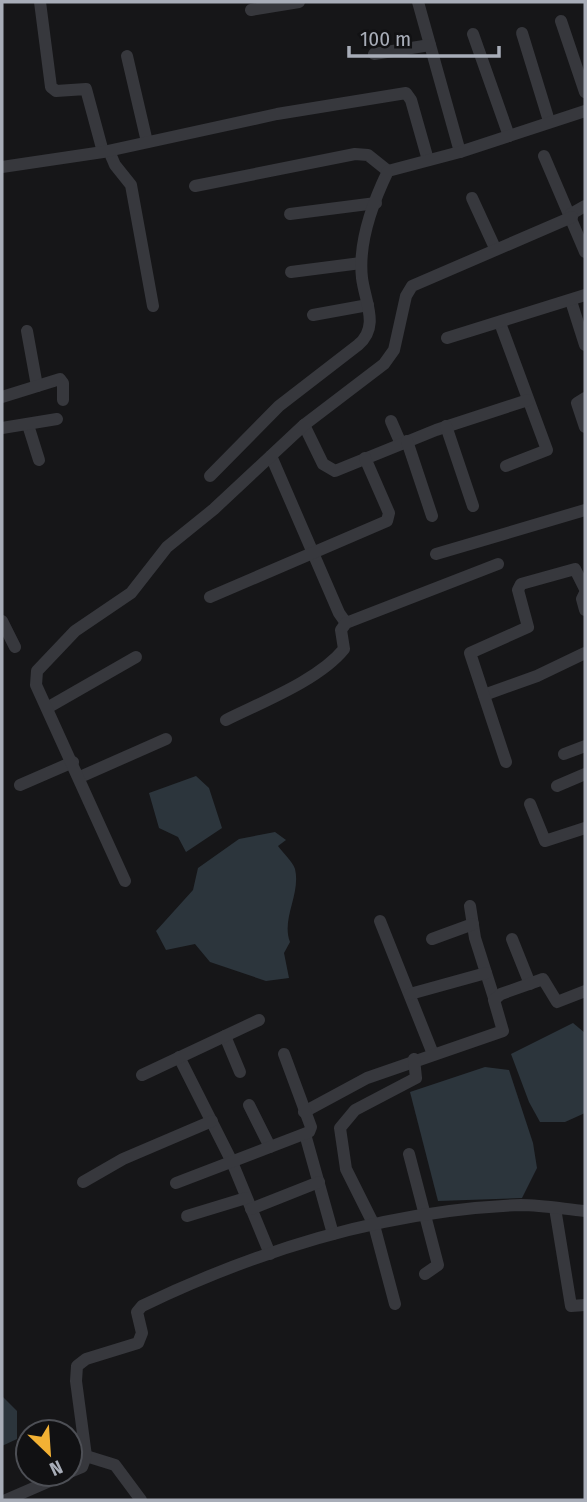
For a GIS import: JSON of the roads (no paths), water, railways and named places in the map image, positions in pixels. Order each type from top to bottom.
[{"type":"street","points":[[40,2],[51,87],[56,91],[86,89],[106,151],[131,185],[153,306]]},
{"type":"street","points":[[251,10],[299,2]]},
{"type":"street","points":[[418,2],[460,152]]},
{"type":"street","points":[[561,21],[585,92]]},
{"type":"street","points":[[522,33],[549,121]]},
{"type":"street","points":[[473,34],[509,136]]},
{"type":"street","points":[[374,54],[430,45]]},
{"type":"street","points":[[127,56],[147,142]]},
{"type":"street","points":[[2,167],[106,151],[277,114],[406,93],[411,100],[428,160]]},
{"type":"street","points":[[388,171],[460,152],[585,111]]},
{"type":"street","points":[[195,186],[355,154],[368,155],[388,171]]},
{"type":"street","points":[[544,156],[585,252]]},
{"type":"street","points":[[210,476],[279,406],[365,340],[370,323],[361,263],[364,239],[388,171]]},
{"type":"street","points":[[472,198],[495,248]]},
{"type":"street","points":[[290,214],[376,203]]},
{"type":"street","points":[[125,881],[34,679],[41,666],[82,625],[131,593],[167,547],[304,425],[389,358],[399,333],[406,296],[412,286],[571,216],[585,206]]},
{"type":"street","points":[[291,272],[361,263]]},
{"type":"street","points":[[447,338],[585,296]]},
{"type":"street","points":[[571,301],[585,345]]},
{"type":"street","points":[[313,315],[368,305]]},
{"type":"street","points":[[500,323],[547,450],[506,466]]},
{"type":"street","points":[[27,331],[37,386]]},
{"type":"street","points":[[2,397],[60,379],[63,383],[63,400]]},
{"type":"street","points":[[585,398],[577,402],[585,427]]},
{"type":"street","points":[[304,425],[323,464],[331,471],[446,426],[528,400]]},
{"type":"street","points":[[2,428],[57,419]]},
{"type":"street","points":[[391,421],[404,442],[432,516]]},
{"type":"street","points":[[28,425],[39,460]]},
{"type":"street","points":[[446,426],[473,506]]},
{"type":"street","points":[[271,456],[339,613],[346,623]]},
{"type":"street","points":[[210,597],[387,521],[389,517],[365,458]]},
{"type":"street","points":[[436,554],[585,510]]},
{"type":"street","points":[[226,720],[292,687],[334,659],[344,649],[340,634],[346,623],[498,564]]},
{"type":"street","points":[[506,762],[470,653],[528,626],[518,590],[521,584],[575,569],[585,591],[582,599],[585,610]]},
{"type":"street","points":[[2,621],[15,648]]},
{"type":"street","points":[[484,695],[537,676],[585,653]]},
{"type":"street","points":[[47,708],[136,657]]},
{"type":"street","points":[[80,777],[166,738]]},
{"type":"street","points":[[564,754],[585,746]]},
{"type":"street","points":[[20,785],[73,762]]},
{"type":"street","points":[[557,786],[585,774]]},
{"type":"street","points":[[530,804],[545,841],[585,828]]},
{"type":"street","points":[[304,1112],[358,1082],[414,1059],[503,1031],[470,906]]},
{"type":"street","points":[[380,921],[433,1054]]},
{"type":"street","points":[[432,939],[473,924]]},
{"type":"street","points":[[512,939],[530,984]]},
{"type":"street","points":[[410,994],[486,973]]},
{"type":"street","points":[[494,998],[545,979],[557,1002],[585,991]]},
{"type":"street","points":[[142,1075],[259,1020]]},
{"type":"street","points":[[225,1036],[240,1072]]},
{"type":"street","points":[[176,1183],[311,1130],[284,1054]]},
{"type":"street","points":[[179,1057],[232,1162],[270,1254]]},
{"type":"street","points":[[395,1304],[374,1225],[350,1180],[340,1128],[355,1110],[416,1078],[414,1059]]},
{"type":"street","points":[[249,1105],[270,1147]]},
{"type":"street","points":[[83,1182],[123,1159],[212,1121]]},
{"type":"street","points":[[305,1134],[333,1234]]},
{"type":"street","points":[[410,1154],[438,1265],[425,1274]]},
{"type":"street","points":[[187,1216],[249,1203],[318,1182]]},
{"type":"street","points":[[84,1461],[86,1456],[76,1381],[77,1366],[86,1359],[138,1343],[142,1333],[138,1312],[142,1306],[270,1254],[333,1234],[374,1225],[521,1205],[585,1211]]},
{"type":"street","points":[[555,1208],[571,1306],[585,1306]]},
{"type":"street","points":[[86,1456],[115,1465],[141,1500]]},
{"type":"street","points":[[6,1500],[34,1488]]}]
